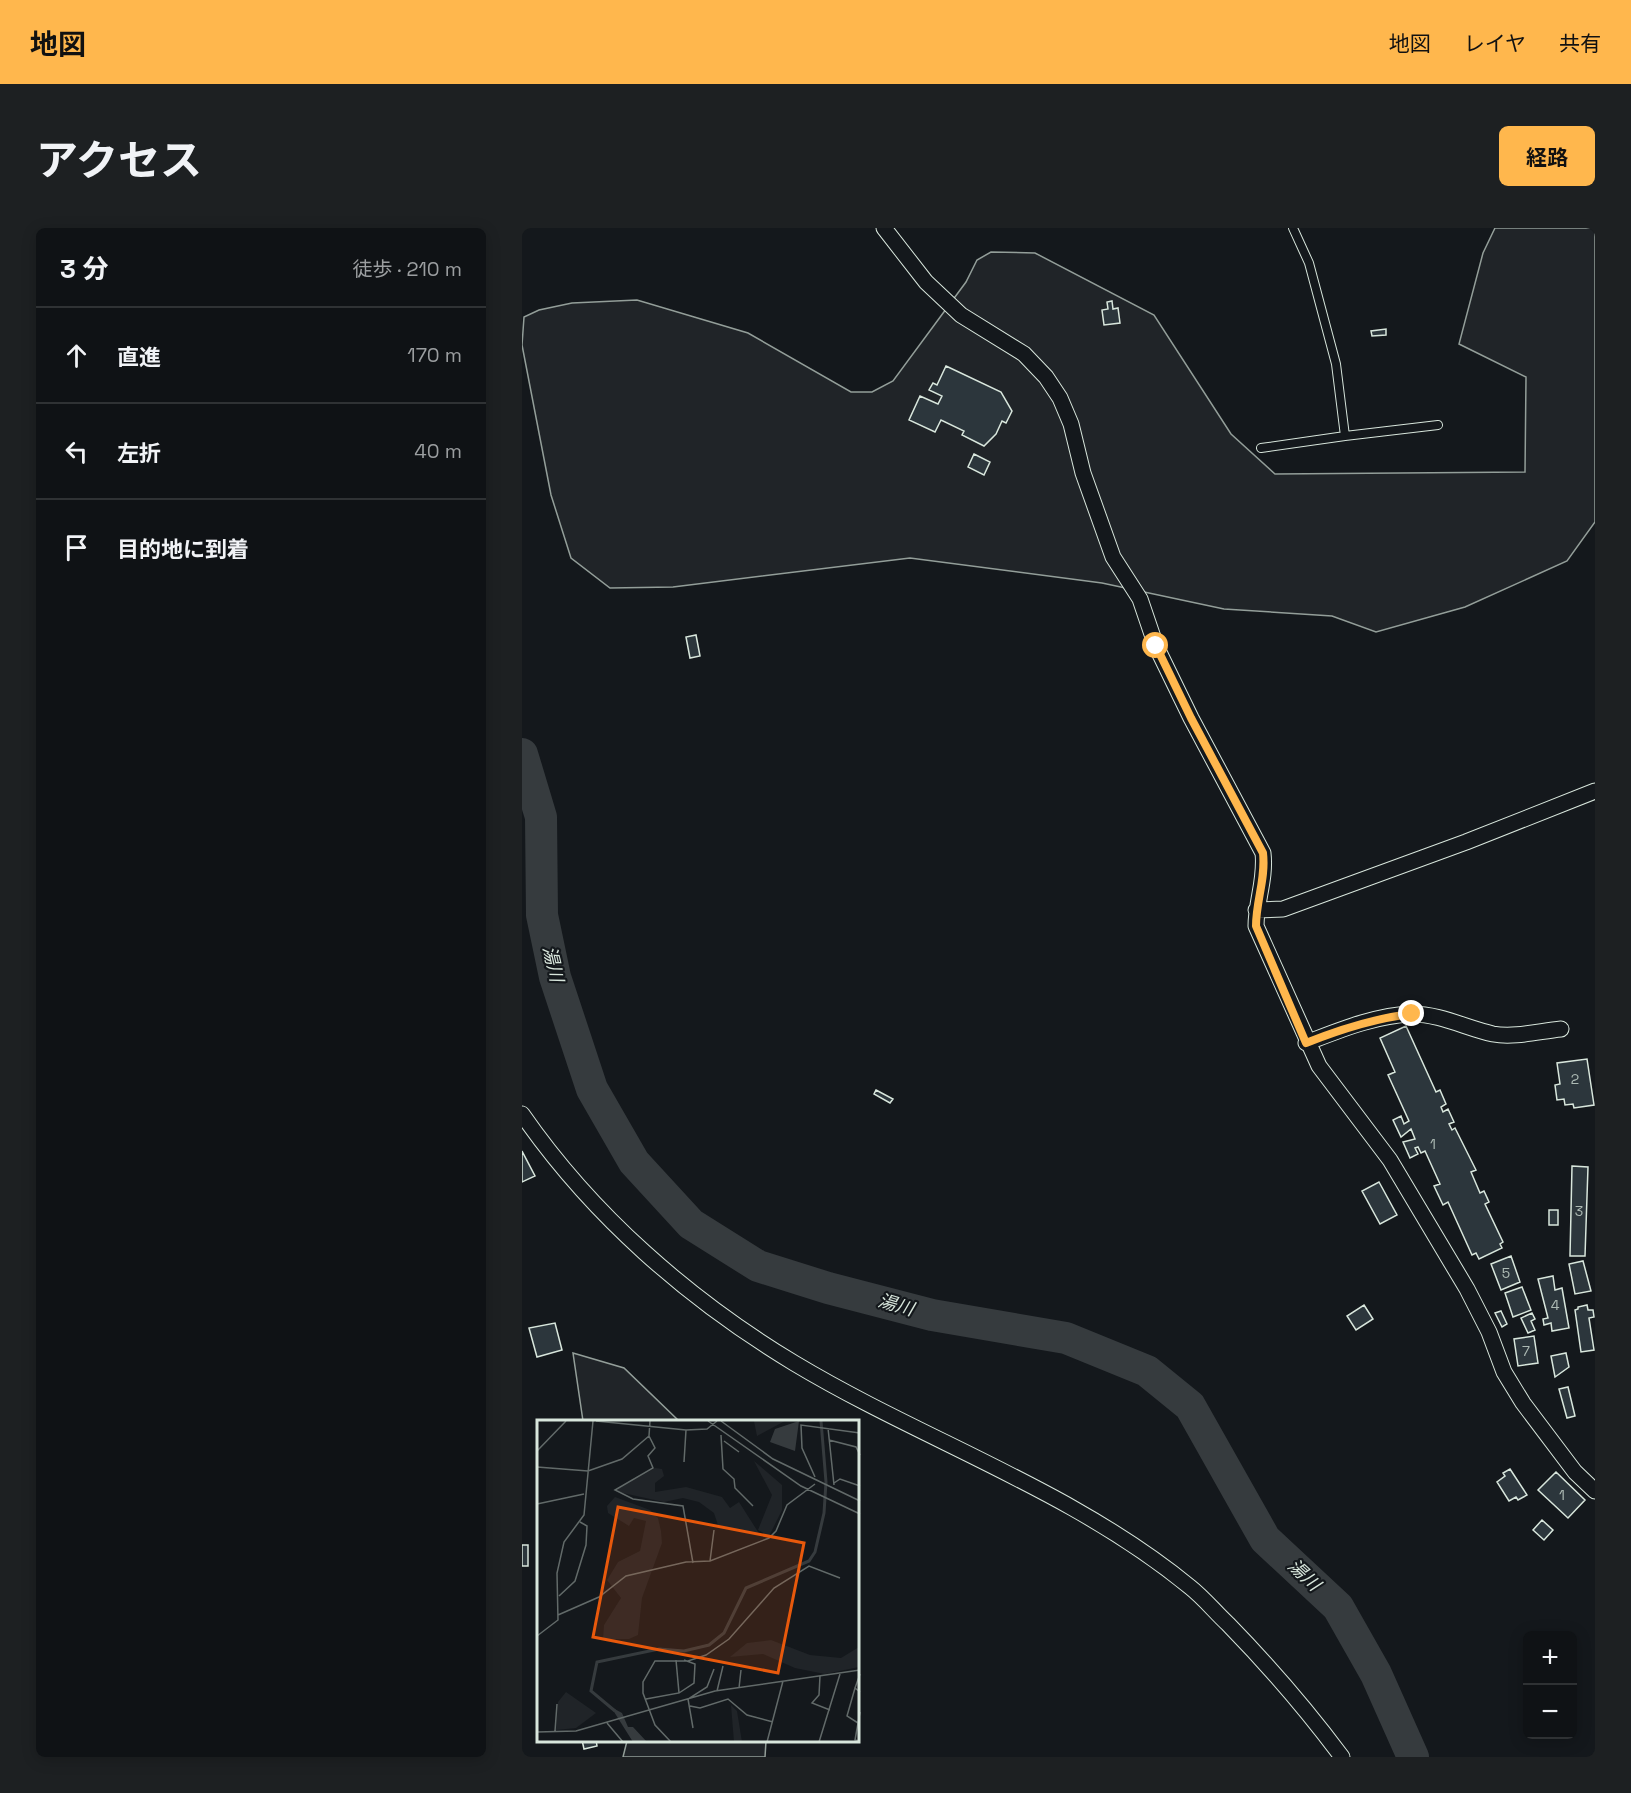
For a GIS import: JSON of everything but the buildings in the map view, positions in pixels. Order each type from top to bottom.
[{"type":"street","points":[[884,228],[926,282],[961,315],[1024,354],[1046,377],[1060,398],[1113,557],[1140,599],[1156,646],[1191,718],[1263,853],[1265,871],[1256,910],[1256,926],[1306,1043],[1318,1066],[1390,1160],[1467,1289],[1489,1332],[1504,1372],[1523,1403],[1575,1472],[1595,1491]]},
{"type":"street","points":[[1256,910],[1283,909],[1466,842],[1595,791]]},
{"type":"street","points":[[1306,1043],[1346,1027],[1392,1016],[1412,1014],[1426,1015],[1502,1035],[1561,1029]]},
{"type":"street","points":[[522,1114],[553,1159],[620,1229],[670,1276],[717,1311],[794,1363],[1055,1497],[1191,1587],[1280,1679],[1342,1757]]},
{"type":"lane","points":[[1293,228],[1309,263],[1336,364],[1345,436]]},
{"type":"lane","points":[[1261,448],[1438,425]]},
{"type":"shaded area","points":[[1495,228],[1595,228],[1595,522],[1567,561],[1465,607],[1376,632],[1332,616],[1224,609],[1102,583],[910,558],[673,587],[610,588],[571,558],[551,495],[522,345],[524,317],[539,310],[572,303],[637,300],[748,333],[851,392],[872,392],[893,381],[966,282],[977,260],[991,252],[1035,253],[1154,315],[1231,434],[1275,474],[1525,472],[1526,377],[1459,344],[1483,253]]},
{"type":"shaded area","points":[[573,1353],[624,1368],[678,1420],[583,1420]]},
{"type":"shaded area","points":[[627,1742],[766,1742],[765,1757],[623,1757]]},
{"type":"waterway","name":"湯川","points":[[522,754],[541,817],[542,915],[555,977],[592,1089],[634,1162],[691,1224],[758,1266],[828,1288],[932,1315],[1066,1338],[1147,1371],[1190,1406],[1265,1539],[1338,1607],[1376,1674],[1413,1757]]},
{"type":"route","points":[[1156,646],[1191,718],[1263,853],[1265,871],[1256,910],[1256,926],[1306,1043],[1346,1027],[1392,1016],[1412,1014]]}]
